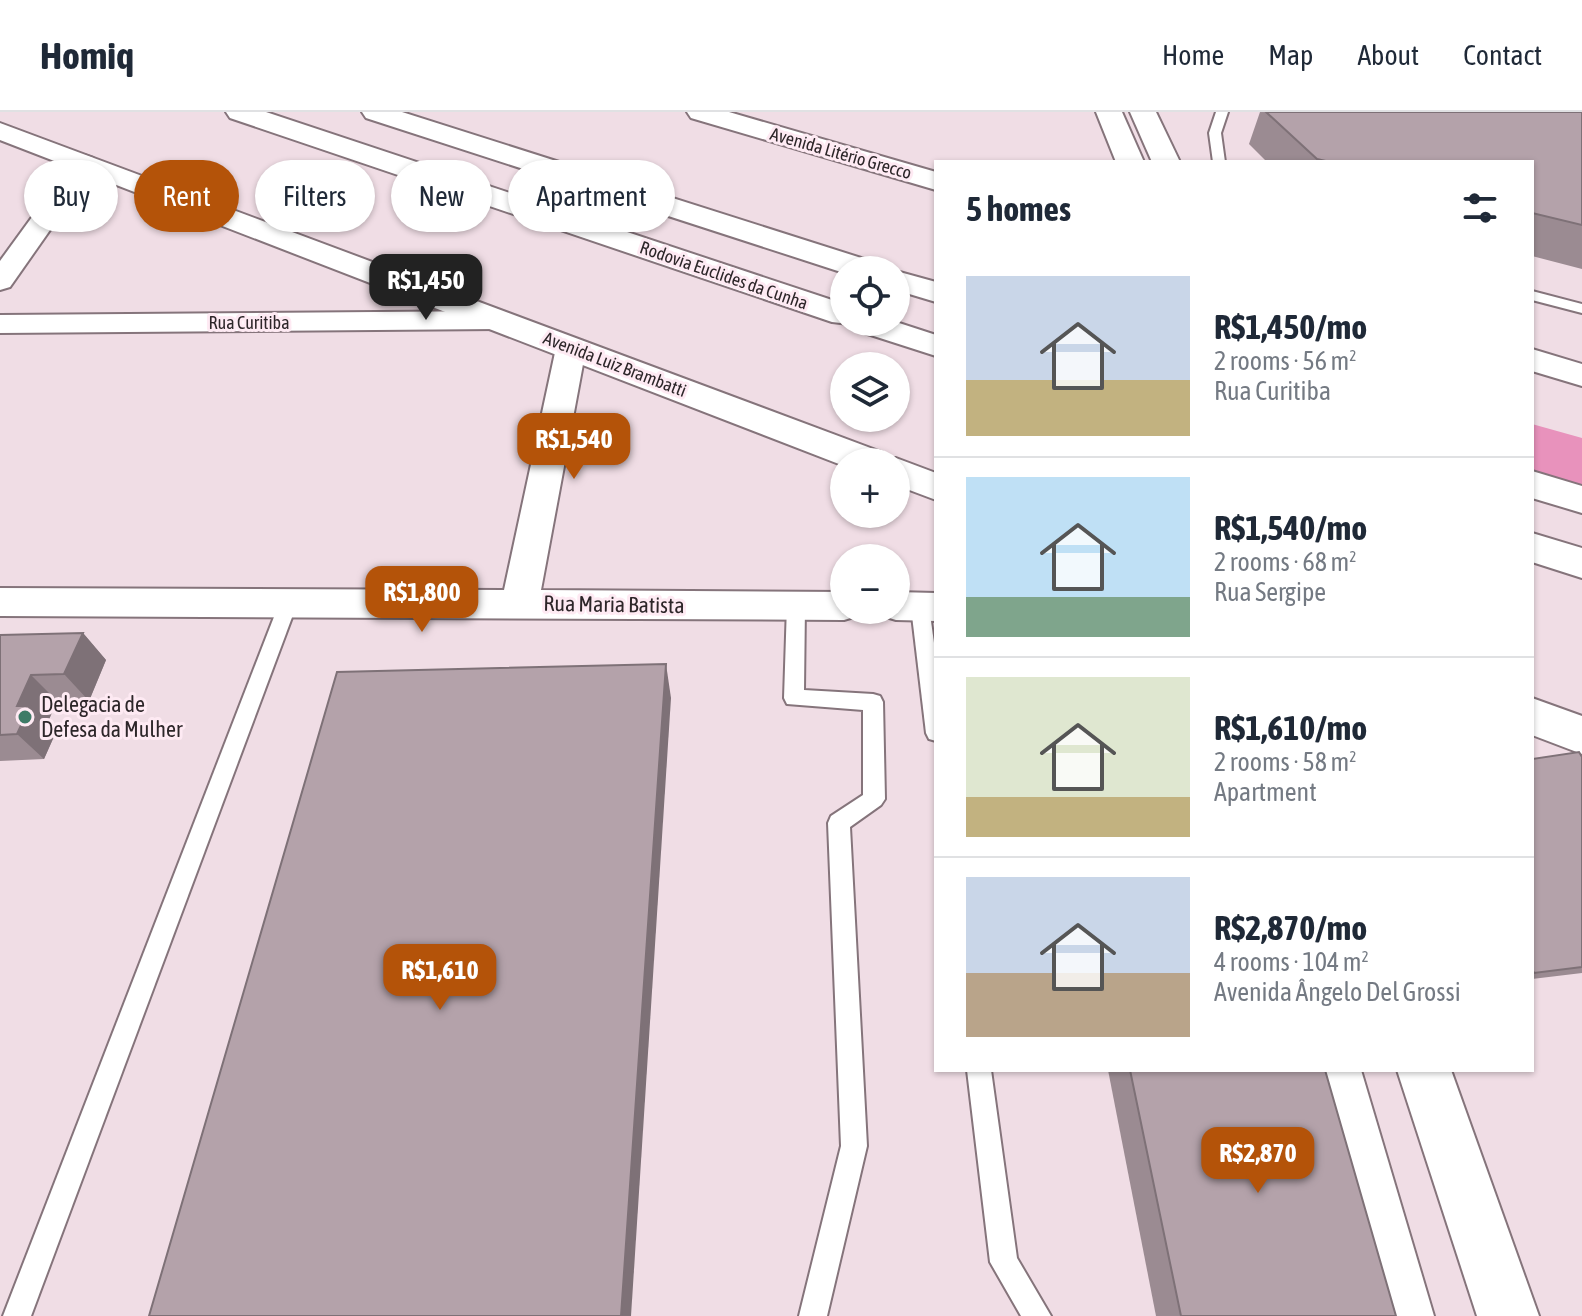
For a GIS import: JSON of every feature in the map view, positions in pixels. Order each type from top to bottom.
[{"type":"main road","name":"Rodovia Euclides da Cunha","points":[[239,112],[830,310]]},
{"type":"main road","points":[[375,112],[830,258]]},
{"type":"main road","name":"Avenida Litério Grecco","points":[[700,112],[934,180]]},
{"type":"main road","points":[[1109,112],[1129,160]]},
{"type":"main road","points":[[1143,112],[1165,160]]},
{"type":"main road","name":"Avenida Luiz Brambatti","points":[[0,131],[76,160]]},
{"type":"main road","name":"Avenida Luiz Brambatti","points":[[118,176],[834,448]]},
{"type":"main road","points":[[910,284],[934,291]]},
{"type":"main road","points":[[906,336],[934,345]]},
{"type":"main road","points":[[1534,361],[1582,375]]},
{"type":"main road","points":[[910,477],[934,486]]},
{"type":"main road","points":[[1534,485],[1582,500]]},
{"type":"main road","points":[[1534,548],[1582,563]]},
{"type":"main road","points":[[1534,717],[1582,735]]},
{"type":"main road","points":[[1335,1072],[1403,1316]]},
{"type":"main road","points":[[1425,1072],[1508,1316]]},
{"type":"street","points":[[0,281],[35,232]]},
{"type":"street","name":"Rua Curitiba","points":[[0,324],[498,320]]},
{"type":"street","points":[[520,603],[571,348]]},
{"type":"street","name":"Rua Maria Batista","points":[[0,602],[830,606]]},
{"type":"lane","points":[[1219,160],[1215,133],[1222,112]]},
{"type":"lane","points":[[1534,296],[1582,309]]},
{"type":"lane","points":[[17,1316],[288,604]]},
{"type":"lane","points":[[796,605],[794,698],[873,702],[874,799],[839,823],[854,1146],[813,1316]]},
{"type":"lane","points":[[917,607],[934,720]]},
{"type":"lane","points":[[979,1072],[1004,1262],[1037,1316]]},
{"type":"shaded area","points":[[1534,425],[1582,438],[1582,486],[1534,471]]},
{"type":"building","points":[[1266,112],[1582,112],[1582,225],[1534,213],[1534,160],[1317,159]]},
{"type":"building","points":[[83,633],[64,674],[31,675],[17,706],[30,706],[17,734],[0,735],[0,635]]},
{"type":"building","points":[[666,664],[621,1316],[149,1316],[337,672]]},
{"type":"building","points":[[1579,752],[1582,757],[1582,967],[1534,973],[1534,759]]},
{"type":"building","points":[[1130,1072],[1326,1072],[1396,1316],[1181,1316]]},
{"type":"place","name":"Delegacia de Defesa da Mulher","points":[[25,717]]}]
